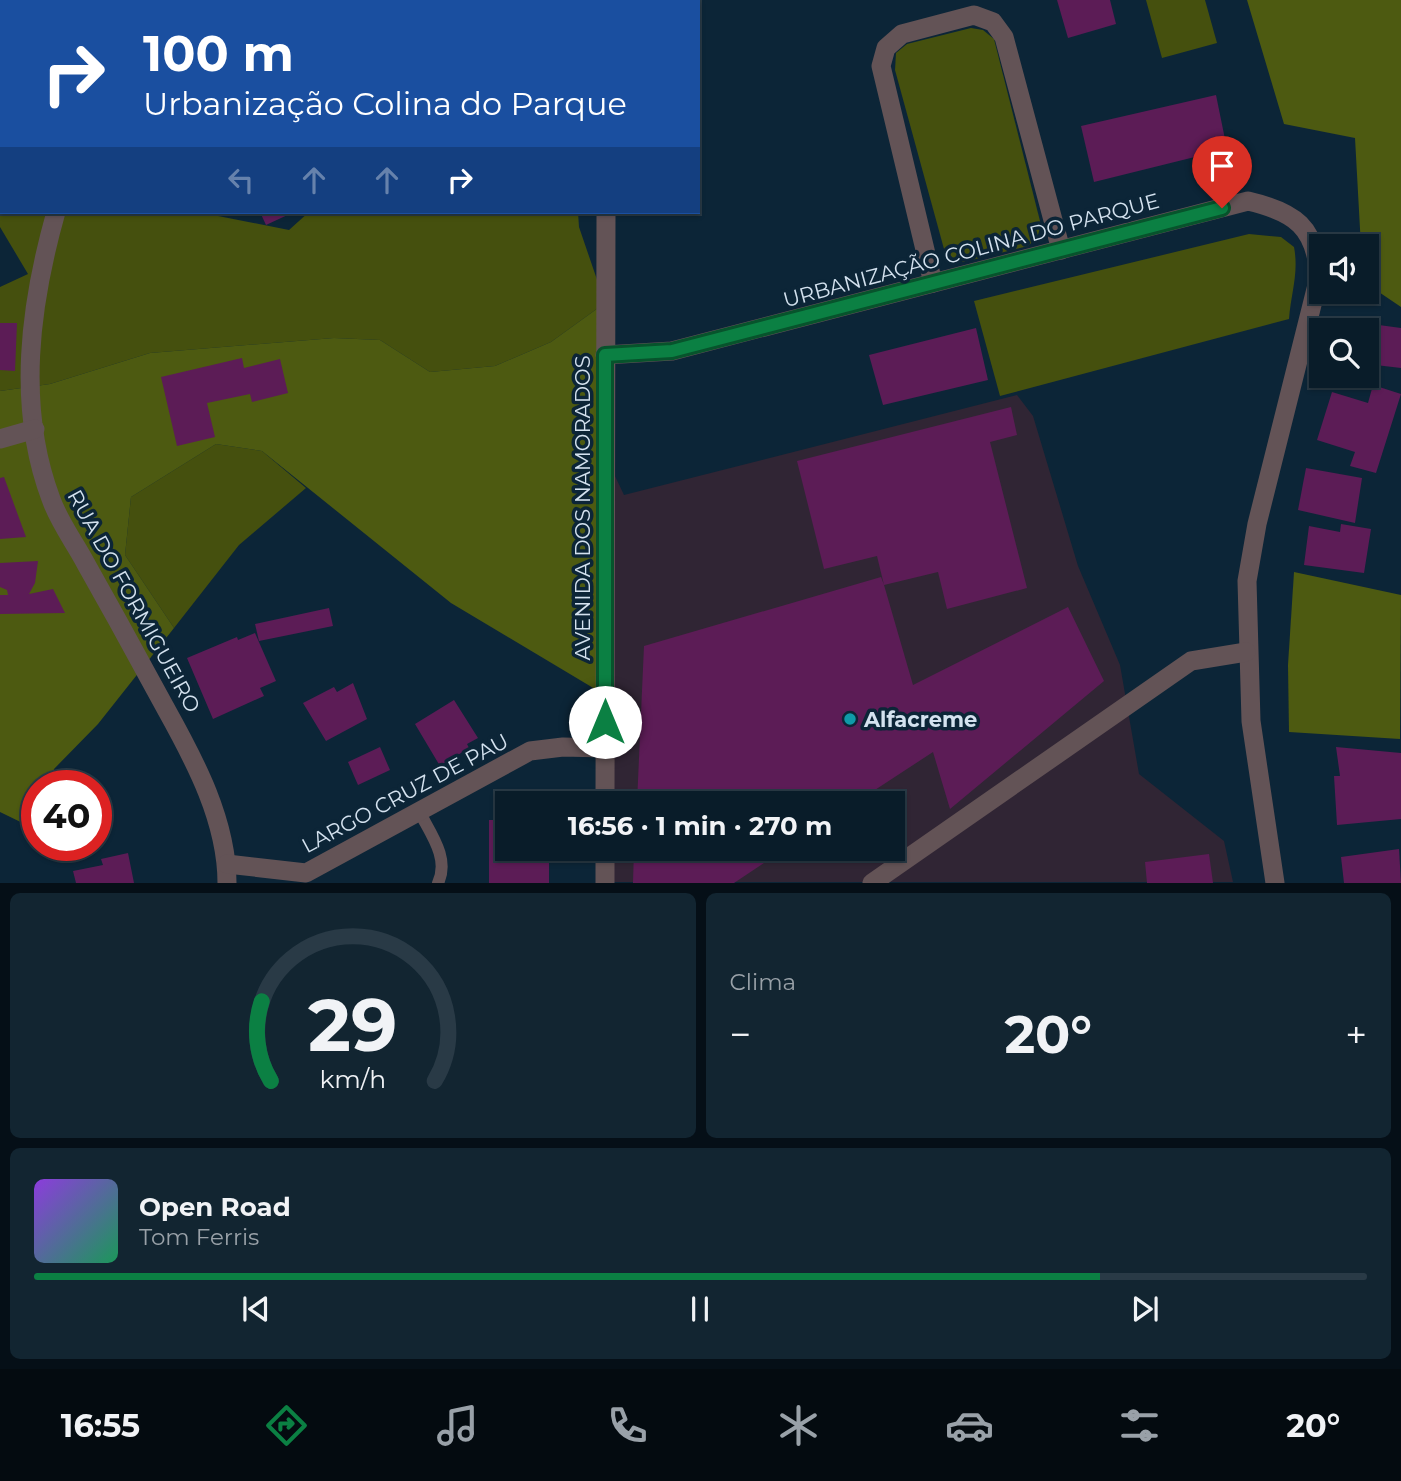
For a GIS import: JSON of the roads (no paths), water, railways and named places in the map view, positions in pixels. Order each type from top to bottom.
[{"type":"street","points":[[933,283],[881,66],[886,48],[902,34],[974,15],[993,22],[1004,37],[1061,250]]},
{"type":"street","name":"URBANIZAÇÃO COLINA DO PARQUE","points":[[605,355],[672,351],[1248,201],[1292,215],[1317,251],[1319,277],[1257,524],[1249,570],[1246,652],[1251,721],[1275,883]]},
{"type":"street","name":"RUA DO FORMIGUEIRO","points":[[55,214],[38,275],[30,352],[36,449],[51,501],[195,762],[213,811],[227,873]]},
{"type":"street","name":"AVENIDA DOS NAMORADOS","points":[[605,791],[606,214]]},
{"type":"street","points":[[0,439],[35,429]]},
{"type":"street","points":[[872,883],[1191,661],[1246,652]]},
{"type":"street","name":"LARGO CRUZ DE PAU","points":[[227,873],[309,878],[419,811],[530,751],[563,747],[605,748]]},
{"type":"street","points":[[605,861],[605,883]]},
{"type":"lane","points":[[419,811],[441,854],[442,870],[438,883]]},
{"type":"place","name":"Alfacreme","points":[[850,719]]}]
